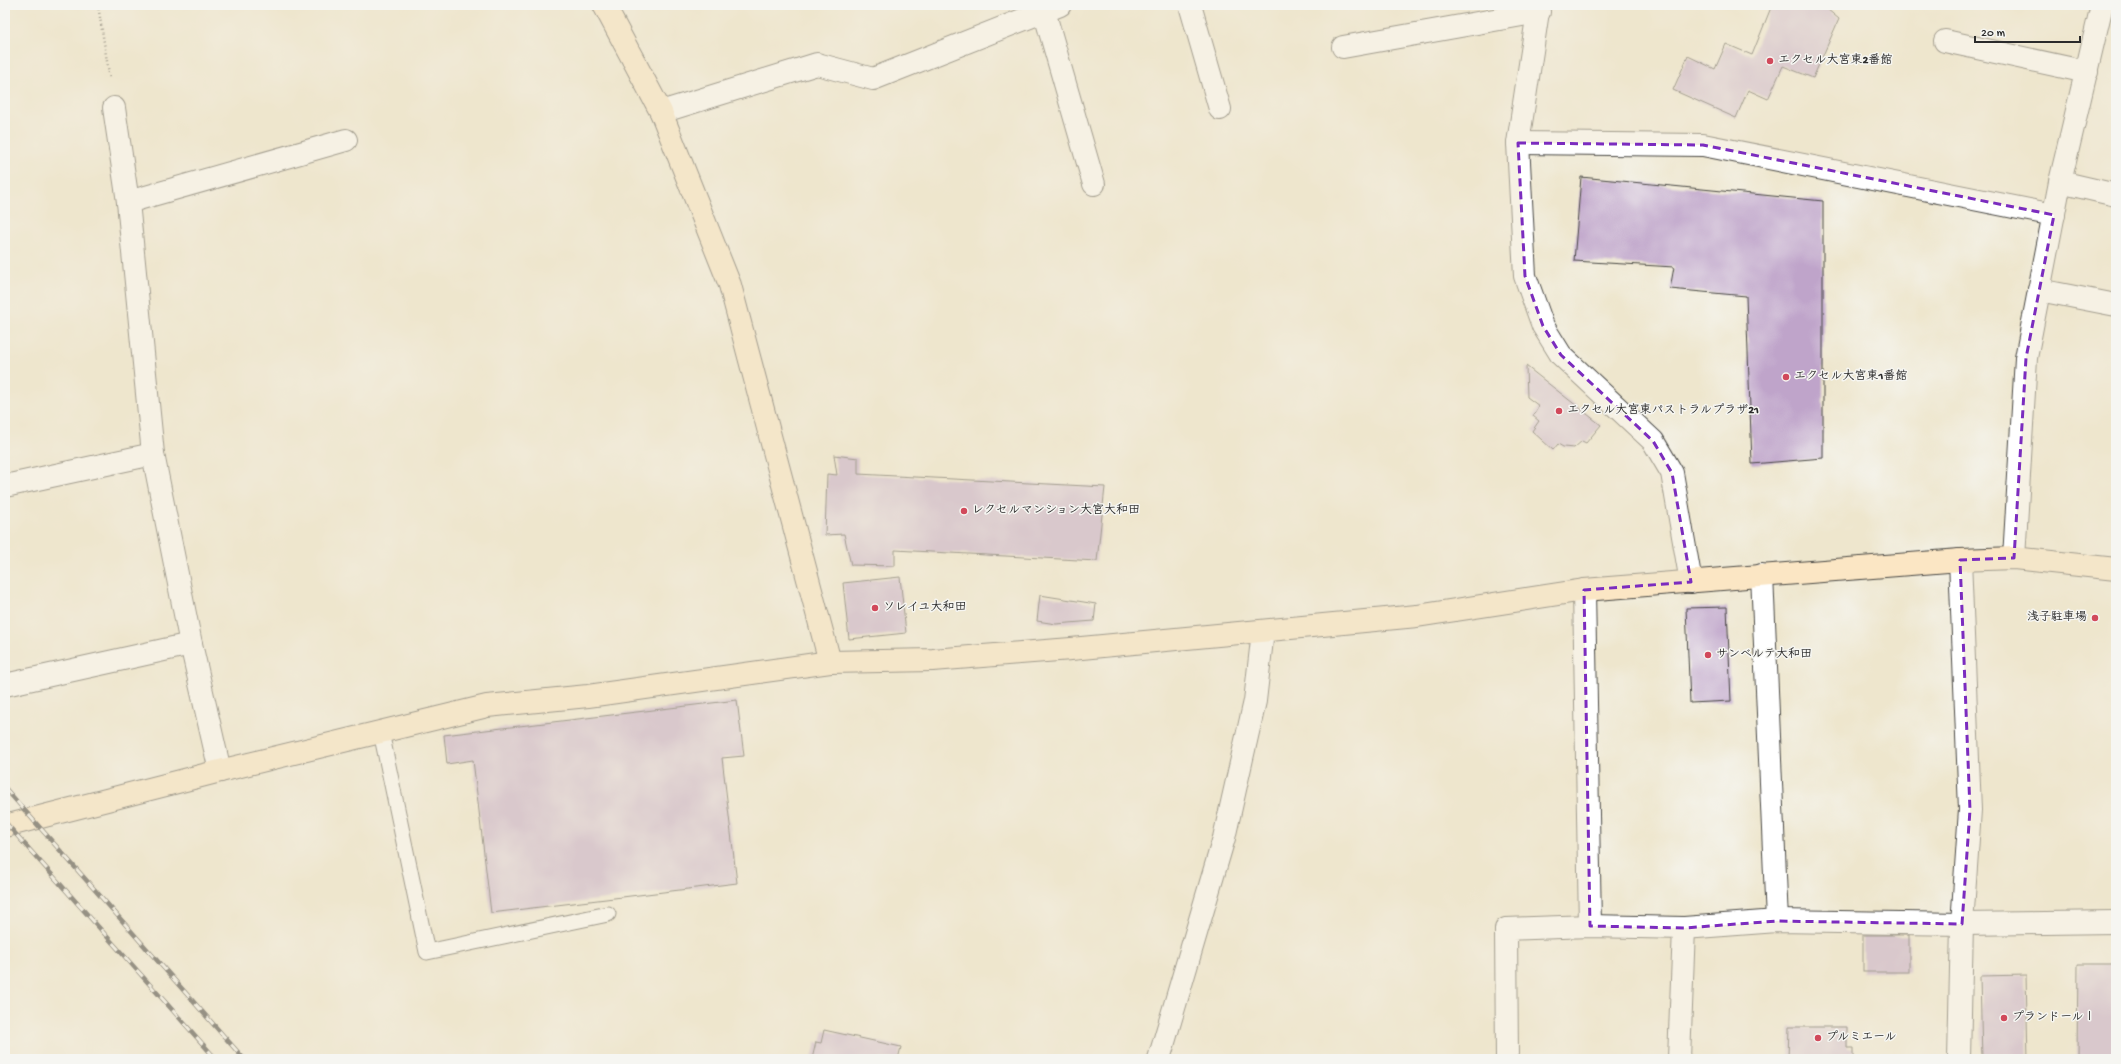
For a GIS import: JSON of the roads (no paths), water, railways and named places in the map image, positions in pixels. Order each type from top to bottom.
[{"type":"street","points":[[604,5],[661,112],[730,285],[830,662]]},
{"type":"street","points":[[1190,5],[1220,108]]},
{"type":"street","points":[[2014,558],[2026,358],[2060,182],[2102,5]]},
{"type":"street","points":[[661,112],[817,64],[873,79],[1052,8],[1094,184]]},
{"type":"street","points":[[1343,47],[1539,8],[1518,143],[1525,276],[1543,326],[1561,355],[1653,441],[1672,474],[1691,582]]},
{"type":"street","points":[[1945,41],[2087,72]]},
{"type":"street","points":[[114,108],[128,202],[153,454],[191,644],[220,771]]},
{"type":"street","points":[[128,202],[346,140]]},
{"type":"street","points":[[1518,143],[1703,145],[2054,215]]},
{"type":"street","points":[[2060,182],[2116,195]]},
{"type":"street","points":[[2039,290],[2116,304]]},
{"type":"street","points":[[5,486],[153,454]]},
{"type":"street","points":[[5,826],[220,771],[487,706],[588,696],[830,662],[933,660],[1263,631],[1417,616],[1584,590],[1960,560],[2014,558],[2116,569]]},
{"type":"street","points":[[1959,1059],[1962,924],[1970,810],[1960,560]]},
{"type":"street","points":[[1762,575],[1777,921]]},
{"type":"street","points":[[1584,590],[1590,926]]},
{"type":"street","points":[[1159,1059],[1224,838],[1255,701],[1263,631]]},
{"type":"street","points":[[5,685],[191,644]]},
{"type":"street","points":[[1507,1059],[1506,929],[1590,926],[1684,928],[1777,921],[1962,924],[2116,922]]},
{"type":"street","points":[[1679,1059],[1684,928]]},
{"type":"lane","points":[[381,732],[427,952],[608,914]]},
{"type":"railway","points":[[5,788],[244,1059]]},
{"type":"railway","points":[[5,822],[216,1059]]},
{"type":"place","name":"エクセル大宮東2番館","points":[[1770,61]]},
{"type":"place","name":"エクセル大宮東1番館","points":[[1786,377]]},
{"type":"place","name":"エクセル大宮東パストラルプラザ21","points":[[1559,411]]},
{"type":"place","name":"レクセルマンション大宮大和田","points":[[964,511]]},
{"type":"place","name":"ソレイユ大和田","points":[[875,608]]},
{"type":"place","name":"浅子駐車場","points":[[2095,618]]},
{"type":"place","name":"サンベルテ大和田","points":[[1708,655]]},
{"type":"place","name":"プランドールⅠ","points":[[2004,1018]]},
{"type":"place","name":"プルミエール","points":[[1818,1038]]}]
